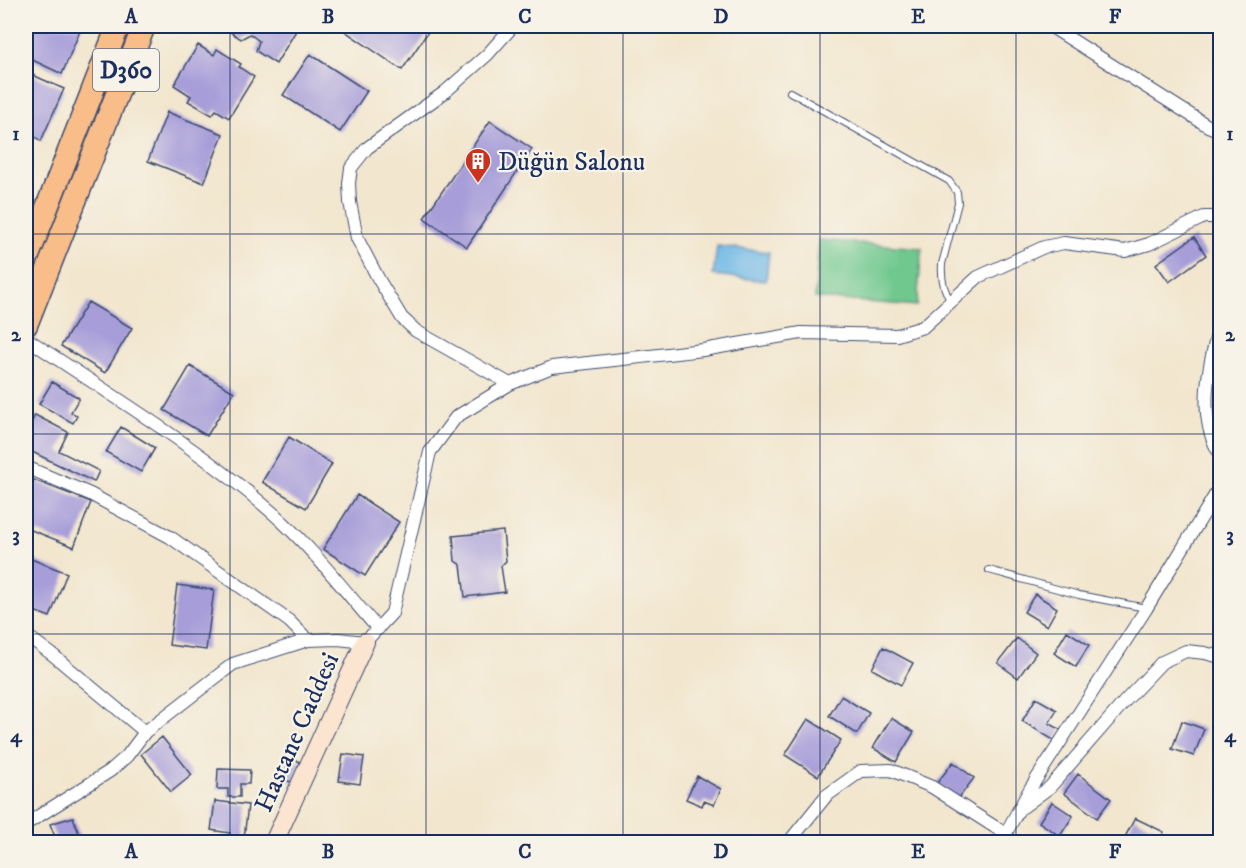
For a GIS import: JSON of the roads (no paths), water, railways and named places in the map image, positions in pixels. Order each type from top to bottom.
[{"type":"highway","name":"D360","points":[[26,261],[118,26]]},
{"type":"highway","name":"D360","points":[[27,327],[144,26]]},
{"type":"street","points":[[510,384],[416,331],[402,318],[357,238],[349,183],[351,168],[367,148],[445,92],[487,56],[513,26]]},
{"type":"street","points":[[1050,26],[1208,126],[1221,131]]},
{"type":"street","points":[[26,824],[110,771],[127,756],[145,732],[233,664],[308,640],[338,639],[365,642],[392,613],[430,452],[456,417],[510,384],[552,367],[703,350],[801,333],[897,334],[923,327],[978,277],[1044,247],[1064,243],[1125,251],[1149,244],[1204,217],[1221,217]]},
{"type":"street","points":[[1221,324],[1210,368],[1207,418],[1210,434],[1221,454]]},
{"type":"street","points":[[27,327],[248,492],[302,541],[378,628]]},
{"type":"street","points":[[26,466],[90,494],[170,537],[289,621],[308,640]]},
{"type":"street","points":[[789,843],[826,796],[861,771],[891,770],[932,787],[1003,838],[1018,810],[1221,487]]},
{"type":"street","points":[[26,635],[145,732]]},
{"type":"street","name":"Hastane Caddesi","points":[[274,843],[365,642]]},
{"type":"street","points":[[1018,810],[1050,787],[1125,700],[1162,662],[1186,651],[1221,657]]},
{"type":"lane","points":[[790,92],[949,181],[954,186],[958,202],[941,273],[945,289],[952,302]]},
{"type":"lane","points":[[989,570],[1079,595],[1146,609]]},
{"type":"water","points":[[717,246],[769,252],[766,281],[713,275]]},
{"type":"place","name":"Düğün Salonu","points":[[478,184]]}]
